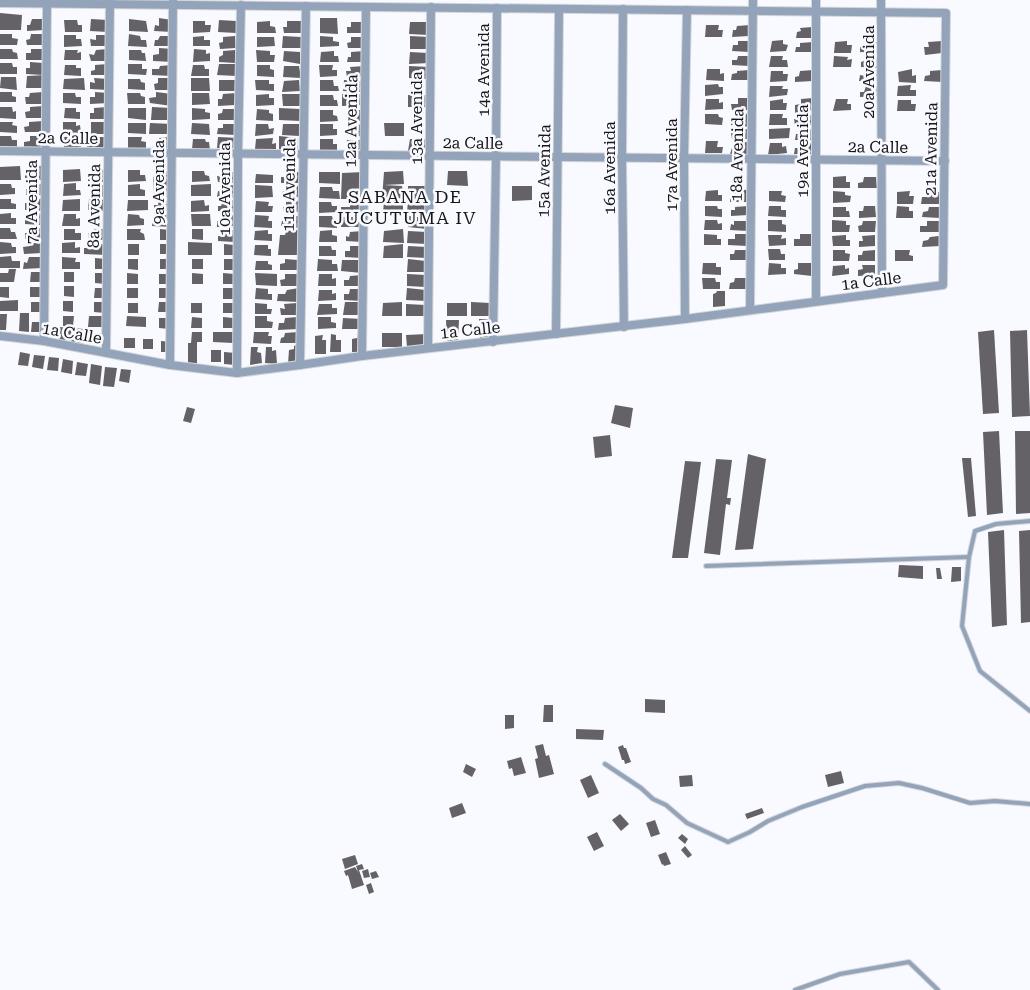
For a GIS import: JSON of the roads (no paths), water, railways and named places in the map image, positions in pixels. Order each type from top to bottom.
[{"type":"street","name":"18a Avenida","points":[[750,310],[752,0]]},
{"type":"street","name":"19a Avenida","points":[[816,0],[816,301]]},
{"type":"street","name":"20a Avenida","points":[[881,0],[882,294]]},
{"type":"street","name":"8a Avenida","points":[[106,352],[110,2]]},
{"type":"street","points":[[0,3],[173,2],[366,7],[881,12]]},
{"type":"street","name":"9a Avenida","points":[[170,365],[173,2]]},
{"type":"street","name":"7a Avenida","points":[[44,341],[46,3]]},
{"type":"street","name":"10a Avenida","points":[[237,373],[241,5]]},
{"type":"street","name":"11a Avenida","points":[[300,365],[306,6]]},
{"type":"street","name":"12a Avenida","points":[[362,356],[366,7]]},
{"type":"street","name":"13a Avenida","points":[[428,348],[431,7]]},
{"type":"street","name":"14a Avenida","points":[[493,342],[497,8]]},
{"type":"street","name":"15a Avenida","points":[[556,334],[559,9]]},
{"type":"street","name":"16a Avenida","points":[[622,9],[624,327]]},
{"type":"street","name":"17a Avenida","points":[[685,320],[684,159],[686,10]]},
{"type":"street","name":"21a Avenida","points":[[881,12],[946,13],[943,285]]},
{"type":"street","name":"2a Calle","points":[[0,151],[945,161]]},
{"type":"street","name":"1a Calle","points":[[0,336],[44,341],[170,365],[237,373],[428,348],[685,320],[943,285]]},
{"type":"lane","points":[[1030,521],[996,524],[975,531],[969,557],[962,626],[980,671],[1030,711]]},
{"type":"lane","points":[[706,566],[969,557]]},
{"type":"lane","points":[[605,764],[641,788],[653,799],[666,805],[687,824],[728,842],[768,821],[865,786],[899,783],[970,803],[995,801],[1030,804]]},
{"type":"lane","points":[[795,990],[840,974],[909,962],[938,990]]},
{"type":"district","name":"SABANA DE JUCUTUMA IV","points":[[405,206]]}]
